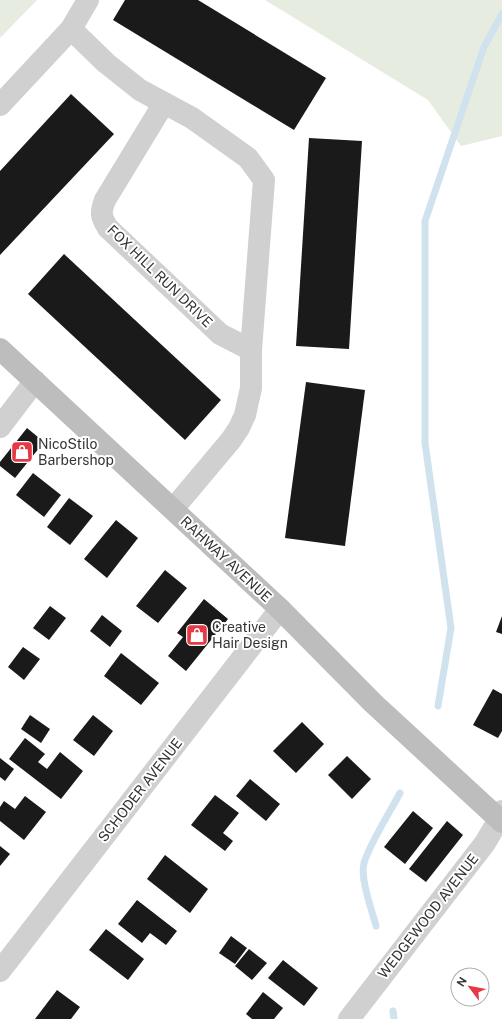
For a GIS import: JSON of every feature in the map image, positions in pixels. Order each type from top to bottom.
[{"type":"street","points":[[0,105],[71,29],[88,0]]},
{"type":"street","points":[[71,29],[106,63],[140,90],[192,118],[248,158],[264,180],[250,350],[251,388],[249,402],[239,428],[231,440],[173,509]]},
{"type":"street","name":"FOX HILL RUN DRIVE","points":[[164,103],[105,200],[101,211],[102,219],[108,228],[220,334],[250,350]]},
{"type":"street","name":"RAHWAY AVENUE","points":[[0,349],[280,609],[373,703],[501,817]]},
{"type":"street","points":[[0,427],[35,381]]},
{"type":"street","name":"SCHODER AVENUE","points":[[0,971],[280,609]]},
{"type":"street","name":"WEDGEWOOD AVENUE","points":[[349,1019],[485,843],[501,817]]},
{"type":"shaded area","points":[[0,0],[37,0],[0,38]]},
{"type":"shaded area","points":[[265,0],[502,0],[502,136],[461,146],[428,100]]},
{"type":"building","points":[[125,0],[198,0],[326,78],[294,130],[113,20]]},
{"type":"building","points":[[71,94],[114,134],[0,255],[0,171]]},
{"type":"building","points":[[309,138],[362,141],[349,349],[296,346]]},
{"type":"building","points":[[64,254],[221,400],[185,440],[28,294]]},
{"type":"building","points":[[306,382],[365,390],[345,546],[285,538]]},
{"type":"building","name":"NicoStilo Barbershop","points":[[27,428],[44,442],[15,478],[0,466],[0,462]]},
{"type":"building","points":[[33,473],[61,495],[44,517],[16,495]]},
{"type":"building","points":[[69,498],[93,516],[70,545],[47,527]]},
{"type":"building","points":[[116,520],[138,538],[107,578],[84,559]]},
{"type":"building","points":[[165,570],[187,588],[158,623],[136,606]]},
{"type":"building","name":"Creative Hair Design","points":[[204,599],[228,619],[186,671],[168,656],[183,637],[177,633]]},
{"type":"building","points":[[50,606],[66,618],[49,640],[33,628]]},
{"type":"building","points":[[102,615],[122,631],[110,647],[90,631]]},
{"type":"building","points":[[502,616],[502,634],[496,632]]},
{"type":"building","points":[[23,647],[40,659],[24,680],[8,667]]},
{"type":"building","points":[[121,653],[159,683],[141,705],[104,676]]},
{"type":"building","points":[[493,689],[502,694],[502,731],[498,738],[473,725]]},
{"type":"building","points":[[30,715],[50,729],[41,743],[21,729]]},
{"type":"building","points":[[93,715],[113,731],[94,756],[73,740]]},
{"type":"building","points":[[302,722],[324,744],[296,773],[273,751]]},
{"type":"building","points":[[25,738],[45,754],[38,762],[47,769],[60,752],[83,771],[61,799],[9,759]]},
{"type":"building","points":[[347,756],[371,779],[352,799],[328,775]]},
{"type":"building","points":[[0,758],[14,769],[5,781],[0,777]]},
{"type":"building","points":[[250,779],[280,804],[266,821],[236,796]]},
{"type":"building","points":[[215,795],[239,813],[223,833],[233,841],[225,851],[191,825]]},
{"type":"building","points":[[25,796],[46,812],[24,840],[0,821],[0,807],[4,801],[15,809]]},
{"type":"building","points":[[413,811],[433,828],[405,864],[384,847]]},
{"type":"building","points":[[447,821],[463,835],[426,882],[409,869]]},
{"type":"building","points":[[0,846],[10,854],[0,866]]},
{"type":"building","points":[[165,855],[208,889],[190,913],[147,879]]},
{"type":"building","points":[[137,900],[177,931],[166,945],[150,933],[142,943],[118,924]]},
{"type":"building","points":[[106,929],[144,959],[128,980],[89,950]]},
{"type":"building","points":[[231,936],[247,948],[235,964],[219,953]]},
{"type":"building","points":[[249,949],[267,963],[252,980],[235,966]]},
{"type":"building","points":[[283,960],[318,988],[304,1006],[268,978]]},
{"type":"building","points":[[57,990],[80,1007],[71,1019],[35,1019]]},
{"type":"building","points":[[263,992],[283,1008],[274,1019],[252,1019],[246,1014]]},
{"type":"waterway","points":[[438,706],[451,628],[425,443],[425,221],[484,47],[502,14]]},
{"type":"waterway","points":[[376,926],[365,886],[363,870],[364,863],[375,837],[400,793]]},
{"type":"waterway","points":[[393,1011],[394,1019]]},
{"type":"place","name":"NicoStilo Barbershop","points":[[22,452]]},
{"type":"place","name":"Creative Hair Design","points":[[197,635]]}]
